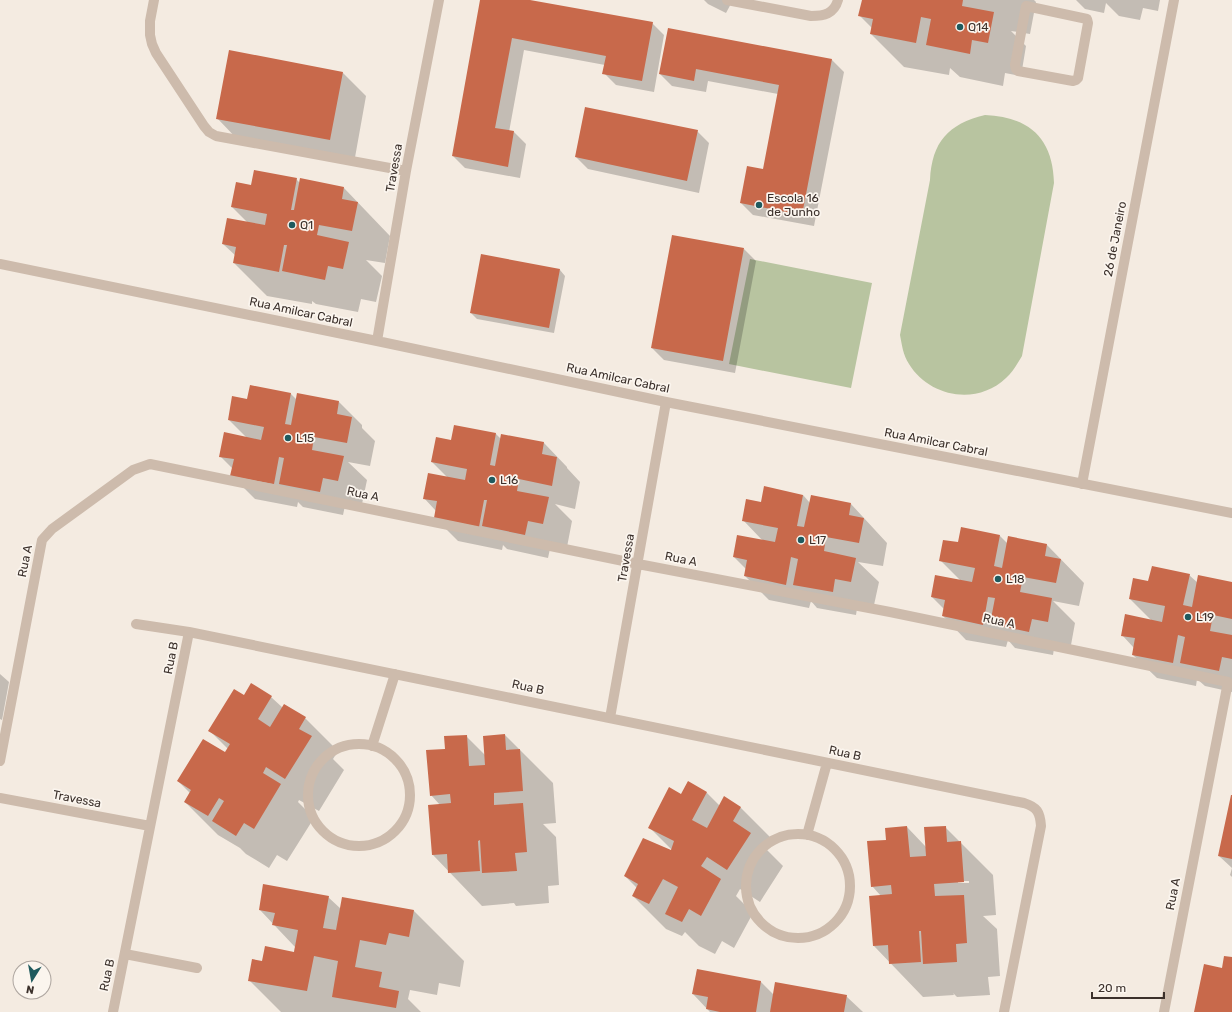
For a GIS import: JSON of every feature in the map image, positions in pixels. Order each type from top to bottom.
[{"type":"street","points":[[154,0],[150,21],[150,35],[156,53],[209,132],[216,136],[406,171]]},
{"type":"street","name":"Travessa","points":[[377,341],[406,171],[439,0]]},
{"type":"street","points":[[726,0],[811,16],[822,16],[831,13],[838,0]]},
{"type":"street","name":"26 de Janeiro","points":[[1082,484],[1174,0]]},
{"type":"street","points":[[1025,3],[1087,19],[1088,23],[1078,78],[1076,80],[1073,81],[1018,71],[1016,69],[1015,65],[1025,3]]},
{"type":"street","name":"Rua Amilcar Cabral","points":[[0,264],[666,402],[1232,513]]},
{"type":"street","name":"Travessa","points":[[610,718],[666,402]]},
{"type":"street","name":"Rua A","points":[[0,761],[42,540],[45,535],[133,470],[150,464],[638,564],[890,612],[1228,682],[1164,1012]]},
{"type":"street","points":[[136,624],[189,632]]},
{"type":"street","name":"Rua B","points":[[113,1012],[189,632],[1024,803],[1032,806],[1038,810],[1041,826],[1004,1012]]},
{"type":"street","points":[[372,746],[395,674]]},
{"type":"street","points":[[354,744],[372,746],[390,754],[406,774],[411,791],[408,813],[399,828],[388,838],[372,845],[351,846],[334,840],[322,830],[312,815],[308,802],[310,784],[314,772],[324,758],[339,748],[354,744]]},
{"type":"street","points":[[807,835],[827,763]]},
{"type":"street","name":"Travessa","points":[[0,798],[150,826]]},
{"type":"street","points":[[789,835],[807,835],[830,845],[845,863],[850,881],[848,903],[839,918],[826,930],[808,937],[785,937],[768,929],[759,920],[749,905],[746,888],[748,870],[760,850],[775,839],[789,835]]},
{"type":"street","points":[[125,954],[197,968]]},
{"type":"green space","points":[[985,115],[1014,120],[1036,133],[1043,142],[1049,154],[1053,167],[1054,183],[1022,356],[1011,373],[994,387],[968,395],[954,394],[929,384],[918,375],[905,357],[900,335],[934,155],[944,137],[952,130],[972,119]]},
{"type":"green space","points":[[750,259],[872,283],[851,388],[729,364]]},
{"type":"building","points":[[480,0],[530,0],[653,22],[642,81],[602,74],[606,56],[512,38],[495,128],[514,131],[508,167],[452,156]]},
{"type":"building","name":"Q14","points":[[862,0],[963,0],[962,6],[994,12],[988,43],[972,40],[970,54],[926,45],[931,19],[921,17],[916,43],[870,34],[873,19],[858,16]]},
{"type":"building","points":[[668,28],[832,59],[802,215],[740,203],[747,166],[763,169],[779,85],[696,69],[694,81],[659,74]]},
{"type":"building","points":[[229,50],[343,72],[330,140],[216,119]]},
{"type":"building","points":[[585,107],[698,130],[687,181],[575,157]]},
{"type":"building","name":"Q1","points":[[254,170],[297,178],[291,210],[294,210],[300,178],[344,187],[342,199],[358,202],[352,231],[319,225],[317,235],[349,242],[343,269],[328,266],[325,280],[282,271],[287,245],[284,245],[279,272],[233,263],[236,247],[222,244],[227,218],[265,225],[267,214],[231,207],[236,182],[251,185]]},
{"type":"building","points":[[672,235],[744,248],[723,361],[651,348]]},
{"type":"building","points":[[481,254],[560,269],[549,328],[470,313]]},
{"type":"building","name":"L15","points":[[250,385],[291,393],[285,424],[291,425],[297,393],[339,401],[337,414],[352,417],[347,443],[314,437],[312,450],[344,456],[338,481],[323,478],[320,492],[279,484],[284,458],[279,457],[274,484],[230,476],[234,459],[219,457],[224,432],[261,440],[264,427],[228,420],[232,396],[247,399]]},
{"type":"building","name":"L16","points":[[454,425],[496,433],[490,465],[495,466],[501,434],[544,442],[542,454],[557,457],[552,486],[519,479],[517,491],[549,497],[543,524],[528,521],[525,535],[482,526],[487,500],[484,500],[479,527],[434,518],[437,501],[423,499],[428,473],[465,480],[467,469],[431,462],[436,437],[451,440]]},
{"type":"building","name":"L17","points":[[764,486],[803,495],[797,526],[804,527],[811,495],[851,503],[849,515],[864,518],[859,543],[826,537],[824,551],[856,558],[851,582],[835,579],[833,592],[793,585],[798,559],[791,557],[786,585],[744,576],[747,560],[733,557],[737,535],[775,542],[778,528],[742,521],[746,499],[761,502]]},
{"type":"building","name":"L18","points":[[961,527],[1000,535],[994,566],[1002,568],[1008,536],[1047,544],[1045,556],[1061,559],[1056,583],[1023,577],[1020,592],[1052,598],[1048,622],[1032,619],[1029,632],[990,624],[995,598],[988,597],[983,625],[942,616],[945,600],[931,597],[935,575],[972,582],[975,568],[939,561],[943,540],[958,542]]},
{"type":"building","name":"L19","points":[[1152,566],[1190,574],[1183,605],[1192,607],[1198,575],[1232,582],[1232,619],[1213,615],[1210,631],[1232,635],[1232,659],[1222,657],[1219,671],[1180,663],[1185,637],[1178,635],[1173,663],[1132,655],[1135,638],[1121,636],[1125,614],[1162,622],[1165,606],[1129,599],[1133,578],[1148,581]]},
{"type":"building","points":[[251,683],[272,696],[258,719],[270,727],[284,704],[306,717],[299,729],[312,736],[285,779],[266,767],[263,773],[281,784],[254,829],[244,823],[236,836],[212,821],[224,801],[219,798],[208,816],[184,802],[191,790],[177,781],[203,739],[225,752],[230,744],[208,731],[234,689],[244,695]]},
{"type":"building","points":[[505,734],[506,750],[520,749],[523,791],[494,793],[494,805],[523,803],[527,852],[515,853],[517,871],[482,873],[480,840],[478,841],[480,871],[448,873],[447,854],[432,855],[428,805],[451,803],[450,794],[430,796],[426,750],[445,749],[444,736],[467,735],[469,766],[485,765],[483,736]]},
{"type":"building","points":[[688,781],[707,792],[692,820],[707,828],[724,796],[741,807],[733,821],[751,833],[727,870],[707,857],[701,866],[721,879],[701,916],[689,909],[682,922],[665,914],[678,887],[663,879],[649,904],[632,896],[638,884],[624,876],[643,838],[671,850],[674,841],[648,828],[669,787],[681,794]]},
{"type":"building","points":[[1232,795],[1232,859],[1218,856]]},
{"type":"building","points":[[907,826],[910,857],[926,856],[924,827],[946,826],[947,842],[961,841],[964,882],[934,884],[935,896],[964,895],[967,943],[956,944],[957,962],[923,964],[921,931],[919,931],[921,962],[889,964],[888,945],[873,946],[869,896],[892,894],[891,885],[871,887],[867,841],[886,840],[885,828]]},
{"type":"building","points":[[263,884],[329,896],[323,928],[336,930],[342,897],[414,910],[409,937],[389,933],[386,945],[360,940],[355,967],[382,972],[379,987],[399,991],[396,1008],[332,997],[338,961],[314,956],[307,991],[248,981],[252,959],[262,961],[265,946],[294,952],[298,930],[272,925],[275,913],[259,910]]},
{"type":"building","points":[[1224,956],[1232,957],[1232,1012],[1194,1012],[1204,964],[1222,968]]},
{"type":"building","points":[[697,969],[761,981],[756,1012],[720,1012],[706,1009],[708,997],[692,994]]},
{"type":"building","points":[[775,982],[847,995],[844,1012],[770,1012]]},
{"type":"place","name":"Q14","points":[[960,27]]},
{"type":"place","name":"Escola 16 de Junho","points":[[759,205]]},
{"type":"place","name":"Q1","points":[[292,225]]},
{"type":"place","name":"L15","points":[[288,438]]},
{"type":"place","name":"L16","points":[[492,480]]},
{"type":"place","name":"L17","points":[[801,540]]},
{"type":"place","name":"L18","points":[[998,579]]},
{"type":"place","name":"L19","points":[[1188,617]]}]
